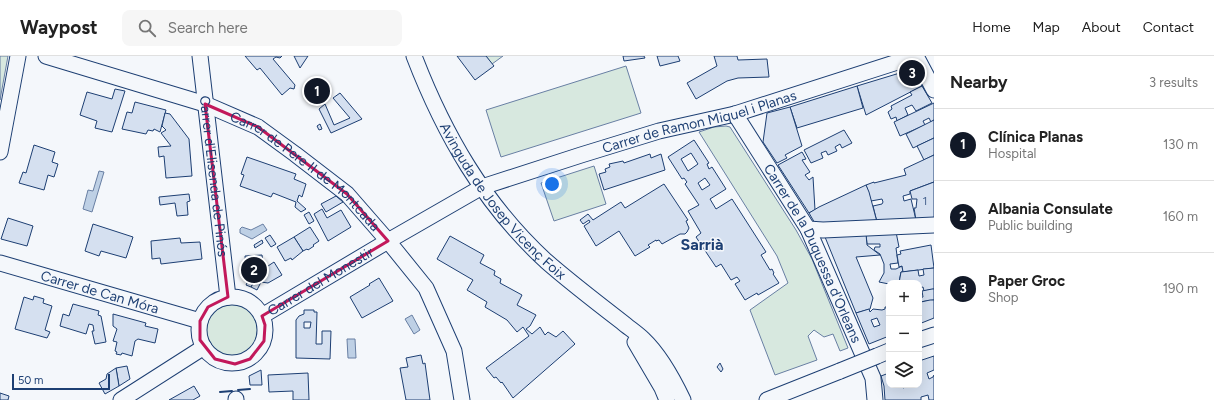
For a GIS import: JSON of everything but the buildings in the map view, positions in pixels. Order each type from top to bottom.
[{"type":"street","points":[[0,152],[18,56]]},
{"type":"street","name":"Carrer de Pere II de Montcada","points":[[46,56],[205,104],[258,127],[347,194],[426,288],[454,351],[462,400]]},
{"type":"street","name":"Carrer d'Elisenda de Pinós","points":[[200,56],[228,297]]},
{"type":"street","name":"Avinguda de Josep Vicenç Foix","points":[[414,56],[429,95],[464,162],[495,206],[527,242],[568,280],[643,339],[659,358],[683,400]]},
{"type":"street","points":[[916,56],[934,90]]},
{"type":"street","name":"Carrer de Ramon Miquel i Planas","points":[[482,187],[659,131],[735,114],[916,56]]},
{"type":"street","name":"Carrer de la Duquessa d'Orleans","points":[[735,114],[808,229],[873,378],[875,400]]},
{"type":"street","name":"Carrer del Monestir","points":[[262,316],[482,187]]},
{"type":"street","points":[[808,229],[823,230],[934,225]]},
{"type":"street","name":"Carrer de Can Móra","points":[[0,263],[200,321]]},
{"type":"street","points":[[228,297],[243,299],[257,308],[262,316],[265,325],[264,342],[258,352],[250,359],[234,364],[225,363],[215,359],[204,347],[200,334],[200,321],[208,307],[217,300],[228,297]]},
{"type":"street","name":"Avinguda de Josep Vicenç Foix","points":[[622,323],[643,353],[667,400]]},
{"type":"street","points":[[922,339],[934,335]]},
{"type":"street","points":[[121,400],[204,347]]},
{"type":"street","points":[[767,400],[883,354]]},
{"type":"highlighted area","points":[[205,104],[258,127],[347,194],[388,241],[262,316],[265,325],[264,341],[250,359],[235,364],[215,359],[200,340],[200,321],[208,307],[228,297]]},
{"type":"shaded area","points":[[0,56],[8,56],[0,100]]},
{"type":"shaded area","points":[[486,56],[503,56],[492,64]]},
{"type":"shaded area","points":[[626,66],[641,113],[501,157],[486,110]]},
{"type":"shaded area","points":[[714,127],[730,127],[796,230],[812,259],[848,348],[840,351],[833,334],[824,337],[814,330],[808,336],[817,360],[775,375],[750,310],[788,283],[777,256],[699,132]]},
{"type":"shaded area","points":[[594,166],[606,204],[554,221],[541,183]]},
{"type":"shaded area","points":[[233,304],[243,306],[252,312],[258,321],[260,331],[258,341],[252,350],[243,356],[233,358],[223,356],[214,350],[208,341],[206,331],[208,321],[214,312],[223,306]]},
{"type":"water","points":[[99,171],[104,172],[92,212],[83,209],[88,190],[93,191]]},
{"type":"water","points":[[263,224],[267,230],[252,239],[240,233],[240,229],[242,227],[251,230]]},
{"type":"water","points":[[412,315],[420,330],[414,334],[405,319]]},
{"type":"water","points":[[347,339],[355,339],[356,358],[348,358]]},
{"type":"wall","points":[[238,390],[250,389]]},
{"type":"wall","points":[[220,392],[232,391]]},
{"type":"place","name":"Paper Groc","points":[[912,73]]},
{"type":"place","name":"Clínica Planas","points":[[317,91]]},
{"type":"place","name":"Albania Consulate","points":[[254,270]]},
{"type":"district","name":"Sarrià","points":[[702,244]]}]
